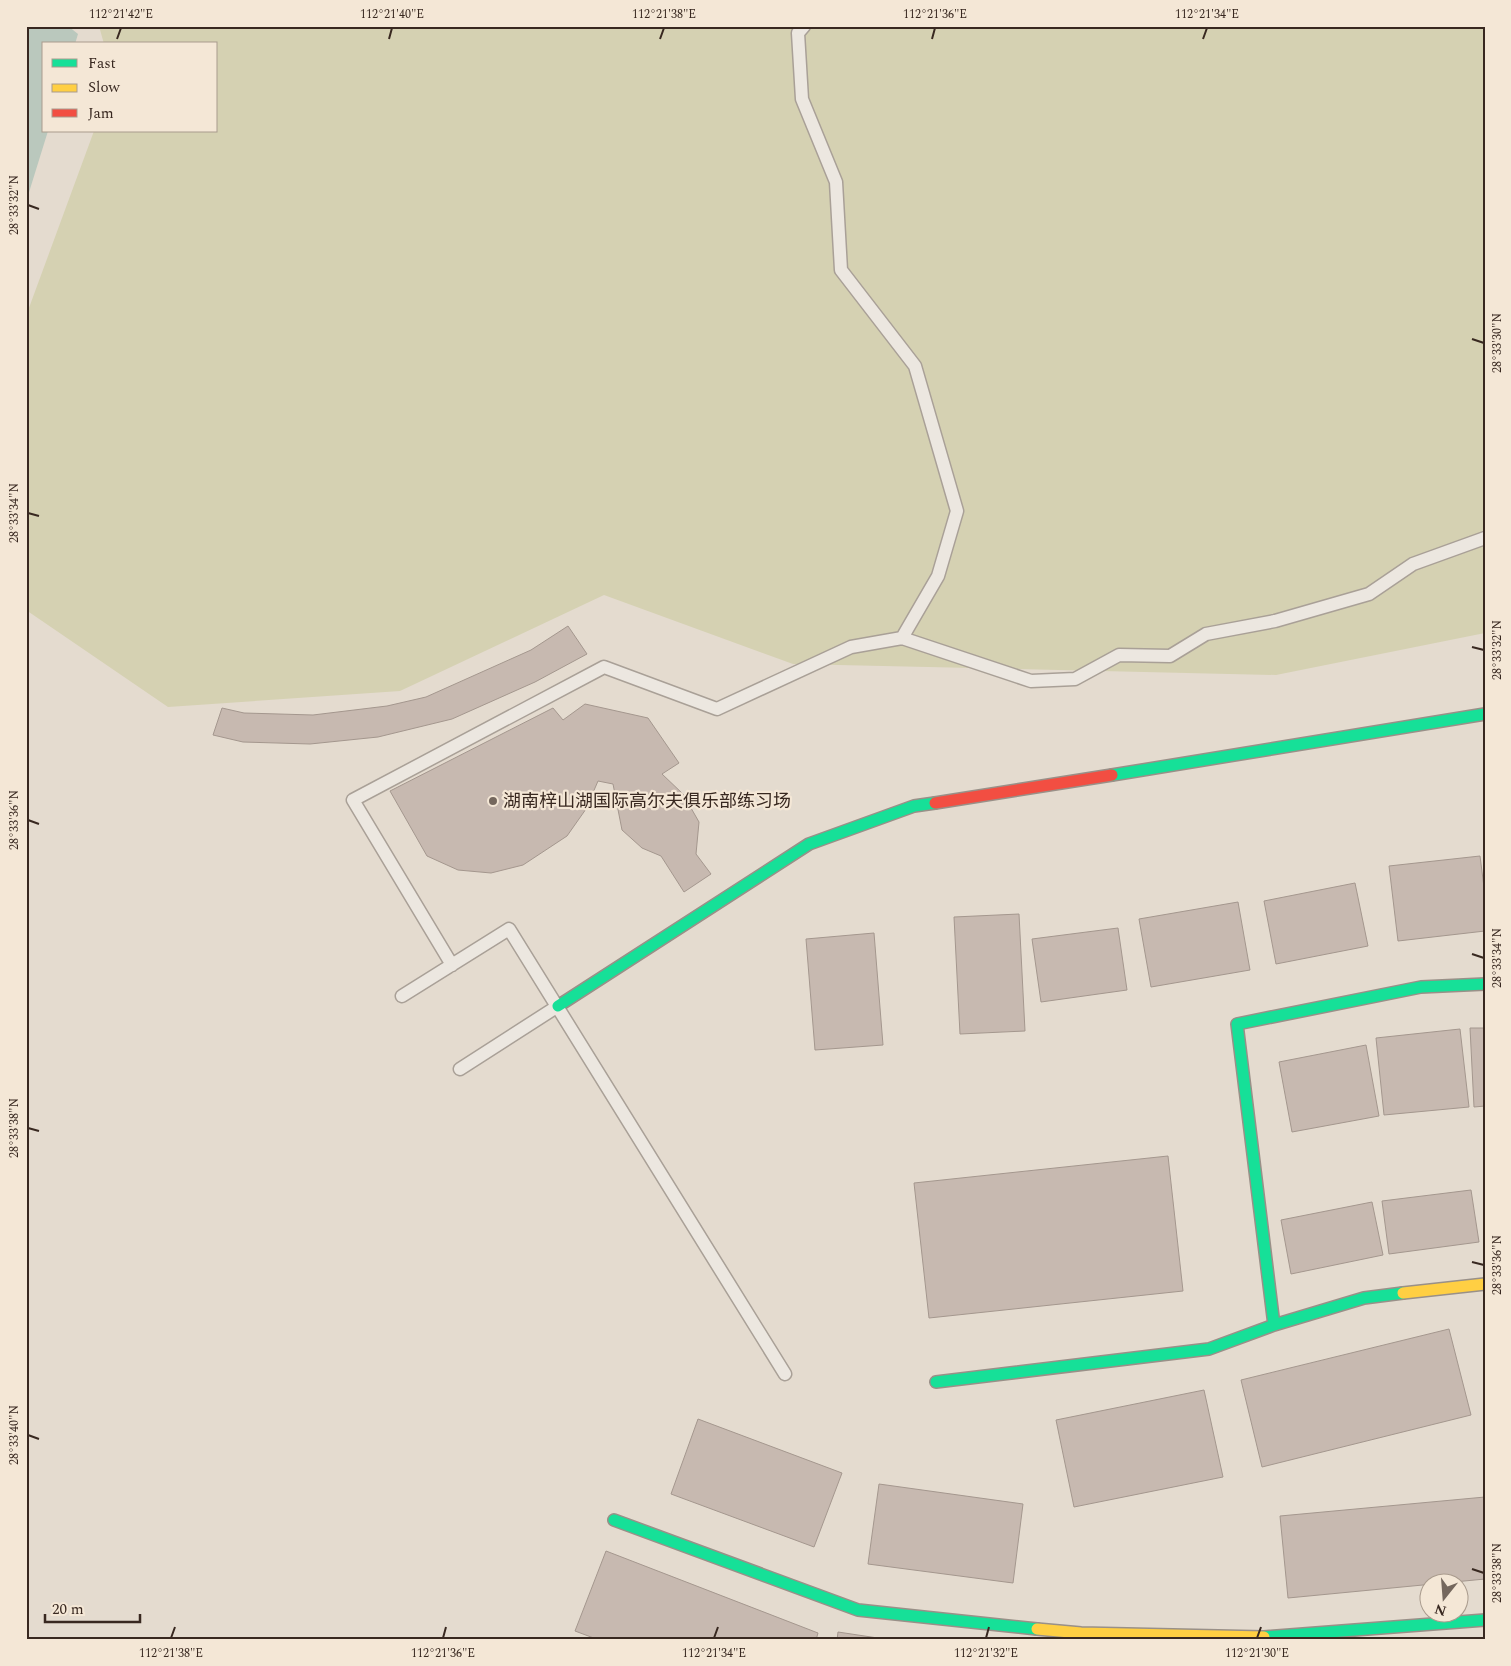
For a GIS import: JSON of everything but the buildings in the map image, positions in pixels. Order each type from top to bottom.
[{"type":"street","points":[[558,1006],[809,844],[914,806],[1422,726],[1485,714]]},
{"type":"street","points":[[1274,1325],[1237,1024],[1421,987],[1485,984]]},
{"type":"street","points":[[936,1382],[1209,1349],[1274,1325],[1364,1298],[1485,1284]]},
{"type":"street","points":[[614,1520],[858,1610],[1081,1633],[1273,1636],[1485,1620]]},
{"type":"lane","points":[[804,26],[798,33],[802,99],[836,182],[841,270],[915,366],[957,511],[938,576],[902,638]]},
{"type":"lane","points":[[452,965],[353,800],[604,667],[717,709],[851,647],[902,638],[1031,682],[1075,679],[1119,655],[1170,656],[1206,634],[1275,620],[1369,594],[1413,564],[1485,538]]},
{"type":"lane","points":[[402,996],[509,929],[785,1374]]},
{"type":"lane","points":[[460,1069],[558,1006]]},
{"type":"shaded area","points":[[26,26],[68,26],[78,34],[76,42],[42,42],[42,132],[48,132],[26,202]]},
{"type":"shaded area","points":[[99,26],[1485,26],[1485,633],[1276,675],[793,664],[604,595],[400,691],[168,707],[26,610],[26,316],[94,132],[218,132],[218,42],[103,42]]},
{"type":"traffic: fast","points":[[1112,775],[1485,714]]},
{"type":"traffic: fast","points":[[558,1006],[809,844],[914,806],[935,803]]},
{"type":"traffic: fast","points":[[1274,1325],[1237,1024],[1421,987],[1485,984]]},
{"type":"traffic: fast","points":[[936,1382],[1209,1349],[1274,1325],[1364,1298],[1403,1293]]},
{"type":"traffic: fast","points":[[614,1520],[858,1610],[1037,1629]]},
{"type":"traffic: fast","points":[[1264,1637],[1485,1620]]},
{"type":"traffic: slow","points":[[1403,1293],[1485,1284]]},
{"type":"traffic: slow","points":[[1037,1629],[1081,1633],[1264,1637]]},
{"type":"traffic: jam","points":[[935,803],[1112,775]]},
{"type":"place","name":"湖南梓山湖国际高尔夫俱乐部练习场","points":[[493,801]]}]
